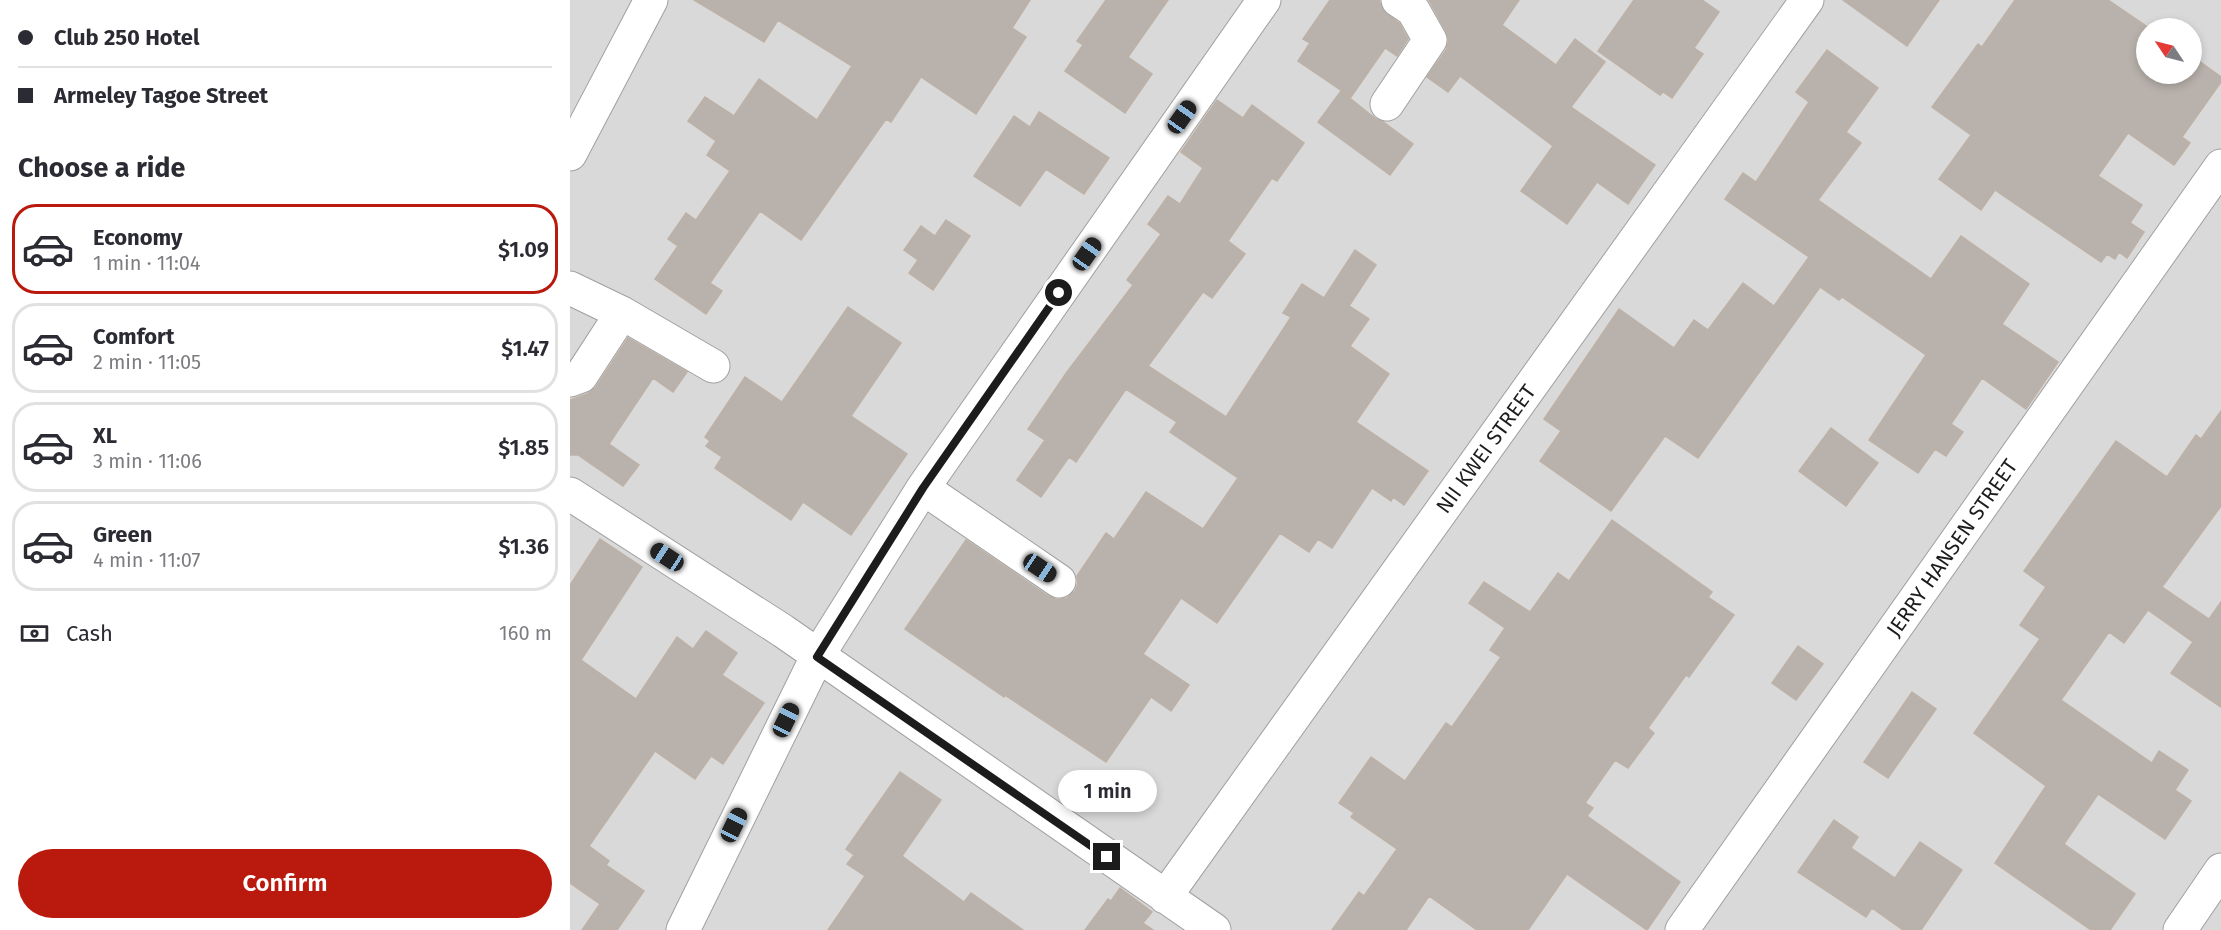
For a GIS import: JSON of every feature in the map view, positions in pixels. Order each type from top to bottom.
[{"type":"street","points":[[570,154],[651,0]]},
{"type":"street","points":[[683,930],[817,657],[923,488],[1264,0]]},
{"type":"street","points":[[1387,104],[1430,40],[1413,10],[1398,0]]},
{"type":"street","name":"NII KWEI STREET","points":[[1165,897],[1807,0]]},
{"type":"street","name":"JERRY HANSEN STREET","points":[[1682,930],[2221,166]]},
{"type":"street","points":[[570,288],[622,313],[713,366]]},
{"type":"street","points":[[570,380],[576,380],[581,376],[622,313]]},
{"type":"street","points":[[923,488],[1059,581]]},
{"type":"street","points":[[570,494],[783,632],[1214,930]]},
{"type":"street","points":[[2180,930],[2221,870]]},
{"type":"shaded area","points":[[570,0],[2221,0],[2221,930],[570,930]]},
{"type":"building","points":[[694,0],[1030,0],[1012,28],[1026,37],[976,114],[921,77],[891,122],[886,119],[801,240],[760,211],[710,283],[722,291],[706,314],[655,279],[678,246],[668,239],[686,213],[696,220],[730,171],[707,155],[716,141],[688,121],[705,97],[734,116],[759,79],[817,120],[852,66],[778,20],[764,42]]},
{"type":"building","points":[[1106,0],[1168,0],[1128,57],[1152,74],[1125,113],[1065,71],[1083,45],[1077,41]]},
{"type":"building","points":[[1330,0],[1379,0],[1382,9],[1399,23],[1408,39],[1397,56],[1385,48],[1351,97],[1298,61],[1310,43],[1303,39]]},
{"type":"building","points":[[1429,0],[1519,0],[1502,25],[1556,65],[1575,39],[1605,62],[1571,107],[1655,165],[1628,204],[1597,182],[1567,224],[1521,191],[1553,146],[1460,76],[1448,92],[1427,77],[1446,50],[1449,40]]},
{"type":"building","points":[[1634,0],[1702,0],[1719,12],[1694,48],[1703,54],[1672,98],[1663,92],[1660,95],[1598,51]]},
{"type":"building","points":[[1843,0],[1939,0],[1907,46]]},
{"type":"building","points":[[2015,0],[2108,0],[2136,19],[2136,84],[2202,84],[2202,63],[2221,77],[2221,82],[2182,137],[2190,143],[2174,165],[2128,133],[2098,176],[2142,205],[2130,223],[2144,232],[2127,258],[2119,252],[2115,259],[2107,254],[2101,262],[1995,190],[1981,210],[1939,179],[1971,135],[1932,107],[1978,44],[1982,47]]},
{"type":"building","points":[[1827,50],[1878,88],[1846,132],[1861,143],[1818,200],[1931,279],[1961,236],[2029,284],[2002,324],[2058,362],[2026,409],[1982,378],[1951,424],[1963,432],[1946,456],[1935,449],[1918,473],[1869,440],[1926,355],[1842,297],[1839,300],[1820,287],[1698,458],[1665,436],[1611,511],[1540,461],[1561,431],[1544,419],[1619,309],[1674,348],[1694,320],[1708,330],[1743,283],[1774,306],[1809,257],[1725,199],[1743,173],[1756,182],[1809,102],[1796,92]]},
{"type":"building","points":[[1341,91],[1376,119],[1413,144],[1390,175],[1318,122]]},
{"type":"building","points":[[1217,100],[1243,118],[1252,105],[1304,143],[1277,181],[1272,178],[1228,241],[1245,254],[1212,298],[1203,292],[1148,366],[1226,417],[1291,317],[1283,313],[1302,284],[1324,298],[1355,250],[1376,265],[1349,306],[1369,319],[1350,346],[1389,374],[1356,422],[1428,471],[1404,505],[1393,497],[1391,501],[1372,488],[1332,548],[1318,539],[1309,552],[1280,533],[1217,623],[1181,598],[1143,654],[1189,685],[1171,711],[1151,697],[1106,762],[1005,695],[1004,697],[905,629],[966,540],[1048,596],[1057,600],[1067,598],[1075,591],[1078,583],[1077,576],[1106,533],[1114,539],[1146,492],[1203,529],[1238,478],[1170,432],[1177,422],[1126,389],[1076,462],[1069,457],[1041,497],[1017,480],[1045,440],[1028,429],[1067,372],[1133,285],[1127,280],[1161,234],[1148,224],[1168,196],[1180,204],[1203,168],[1181,152]]},
{"type":"building","points":[[1039,112],[1109,158],[1084,194],[1046,169],[1020,206],[974,176],[1014,116],[1030,127]]},
{"type":"building","points":[[946,220],[970,236],[933,290],[909,273],[918,260],[904,250],[921,226],[935,236]]},
{"type":"building","points":[[848,307],[901,343],[851,416],[907,454],[851,535],[803,502],[791,520],[715,468],[722,457],[706,446],[710,441],[705,437],[745,377],[782,402]]},
{"type":"building","points":[[628,338],[687,372],[673,392],[653,378],[609,444],[639,465],[623,486],[578,455],[570,455],[570,400],[587,394],[596,387]]},
{"type":"building","points":[[2221,411],[2221,506],[2162,587],[2209,619],[2221,602],[2221,707],[2171,673],[2193,642],[2148,610],[2124,643],[2109,632],[2061,700],[2152,763],[2159,751],[2188,770],[2175,790],[2191,801],[2165,839],[2098,794],[2064,844],[2135,894],[2110,930],[2091,930],[1995,863],[2046,786],[1974,733],[2040,639],[2020,625],[2046,587],[2024,571],[2116,441],[2167,477],[2196,435],[2201,439]]},
{"type":"building","points":[[1831,428],[1878,463],[1846,506],[1799,471]]},
{"type":"building","points":[[1612,520],[1712,592],[1708,597],[1734,615],[1689,677],[1686,675],[1648,728],[1654,733],[1628,768],[1615,760],[1585,803],[1593,808],[1587,816],[1680,882],[1647,930],[1567,874],[1528,930],[1477,930],[1429,896],[1406,930],[1332,930],[1359,892],[1364,896],[1397,849],[1351,817],[1354,813],[1339,803],[1371,757],[1405,781],[1446,723],[1452,727],[1501,657],[1490,650],[1505,628],[1469,603],[1484,582],[1530,612],[1558,573],[1569,581]]},
{"type":"building","points":[[600,539],[642,567],[581,660],[636,699],[677,637],[693,649],[706,631],[737,653],[722,675],[764,703],[723,764],[711,756],[695,779],[655,751],[589,846],[609,861],[606,865],[644,891],[617,930],[582,930],[600,904],[570,883],[570,585]]},
{"type":"building","points":[[1798,646],[1823,664],[1796,700],[1772,683]]},
{"type":"building","points":[[1912,692],[1936,709],[1888,778],[1864,762]]},
{"type":"building","points":[[900,772],[941,800],[902,856],[964,902],[971,893],[1023,930],[828,930],[865,876],[847,864],[854,855],[846,849]]},
{"type":"building","points":[[1834,820],[1858,837],[1851,848],[1895,878],[1920,842],[1962,870],[1921,930],[1903,930],[1872,908],[1866,917],[1798,872]]},
{"type":"building","points":[[1120,888],[1152,912],[1143,923],[1153,930],[1085,930],[1108,899],[1111,901]]},
{"type":"route","points":[[1059,293],[923,488],[817,657],[1107,857]]}]
